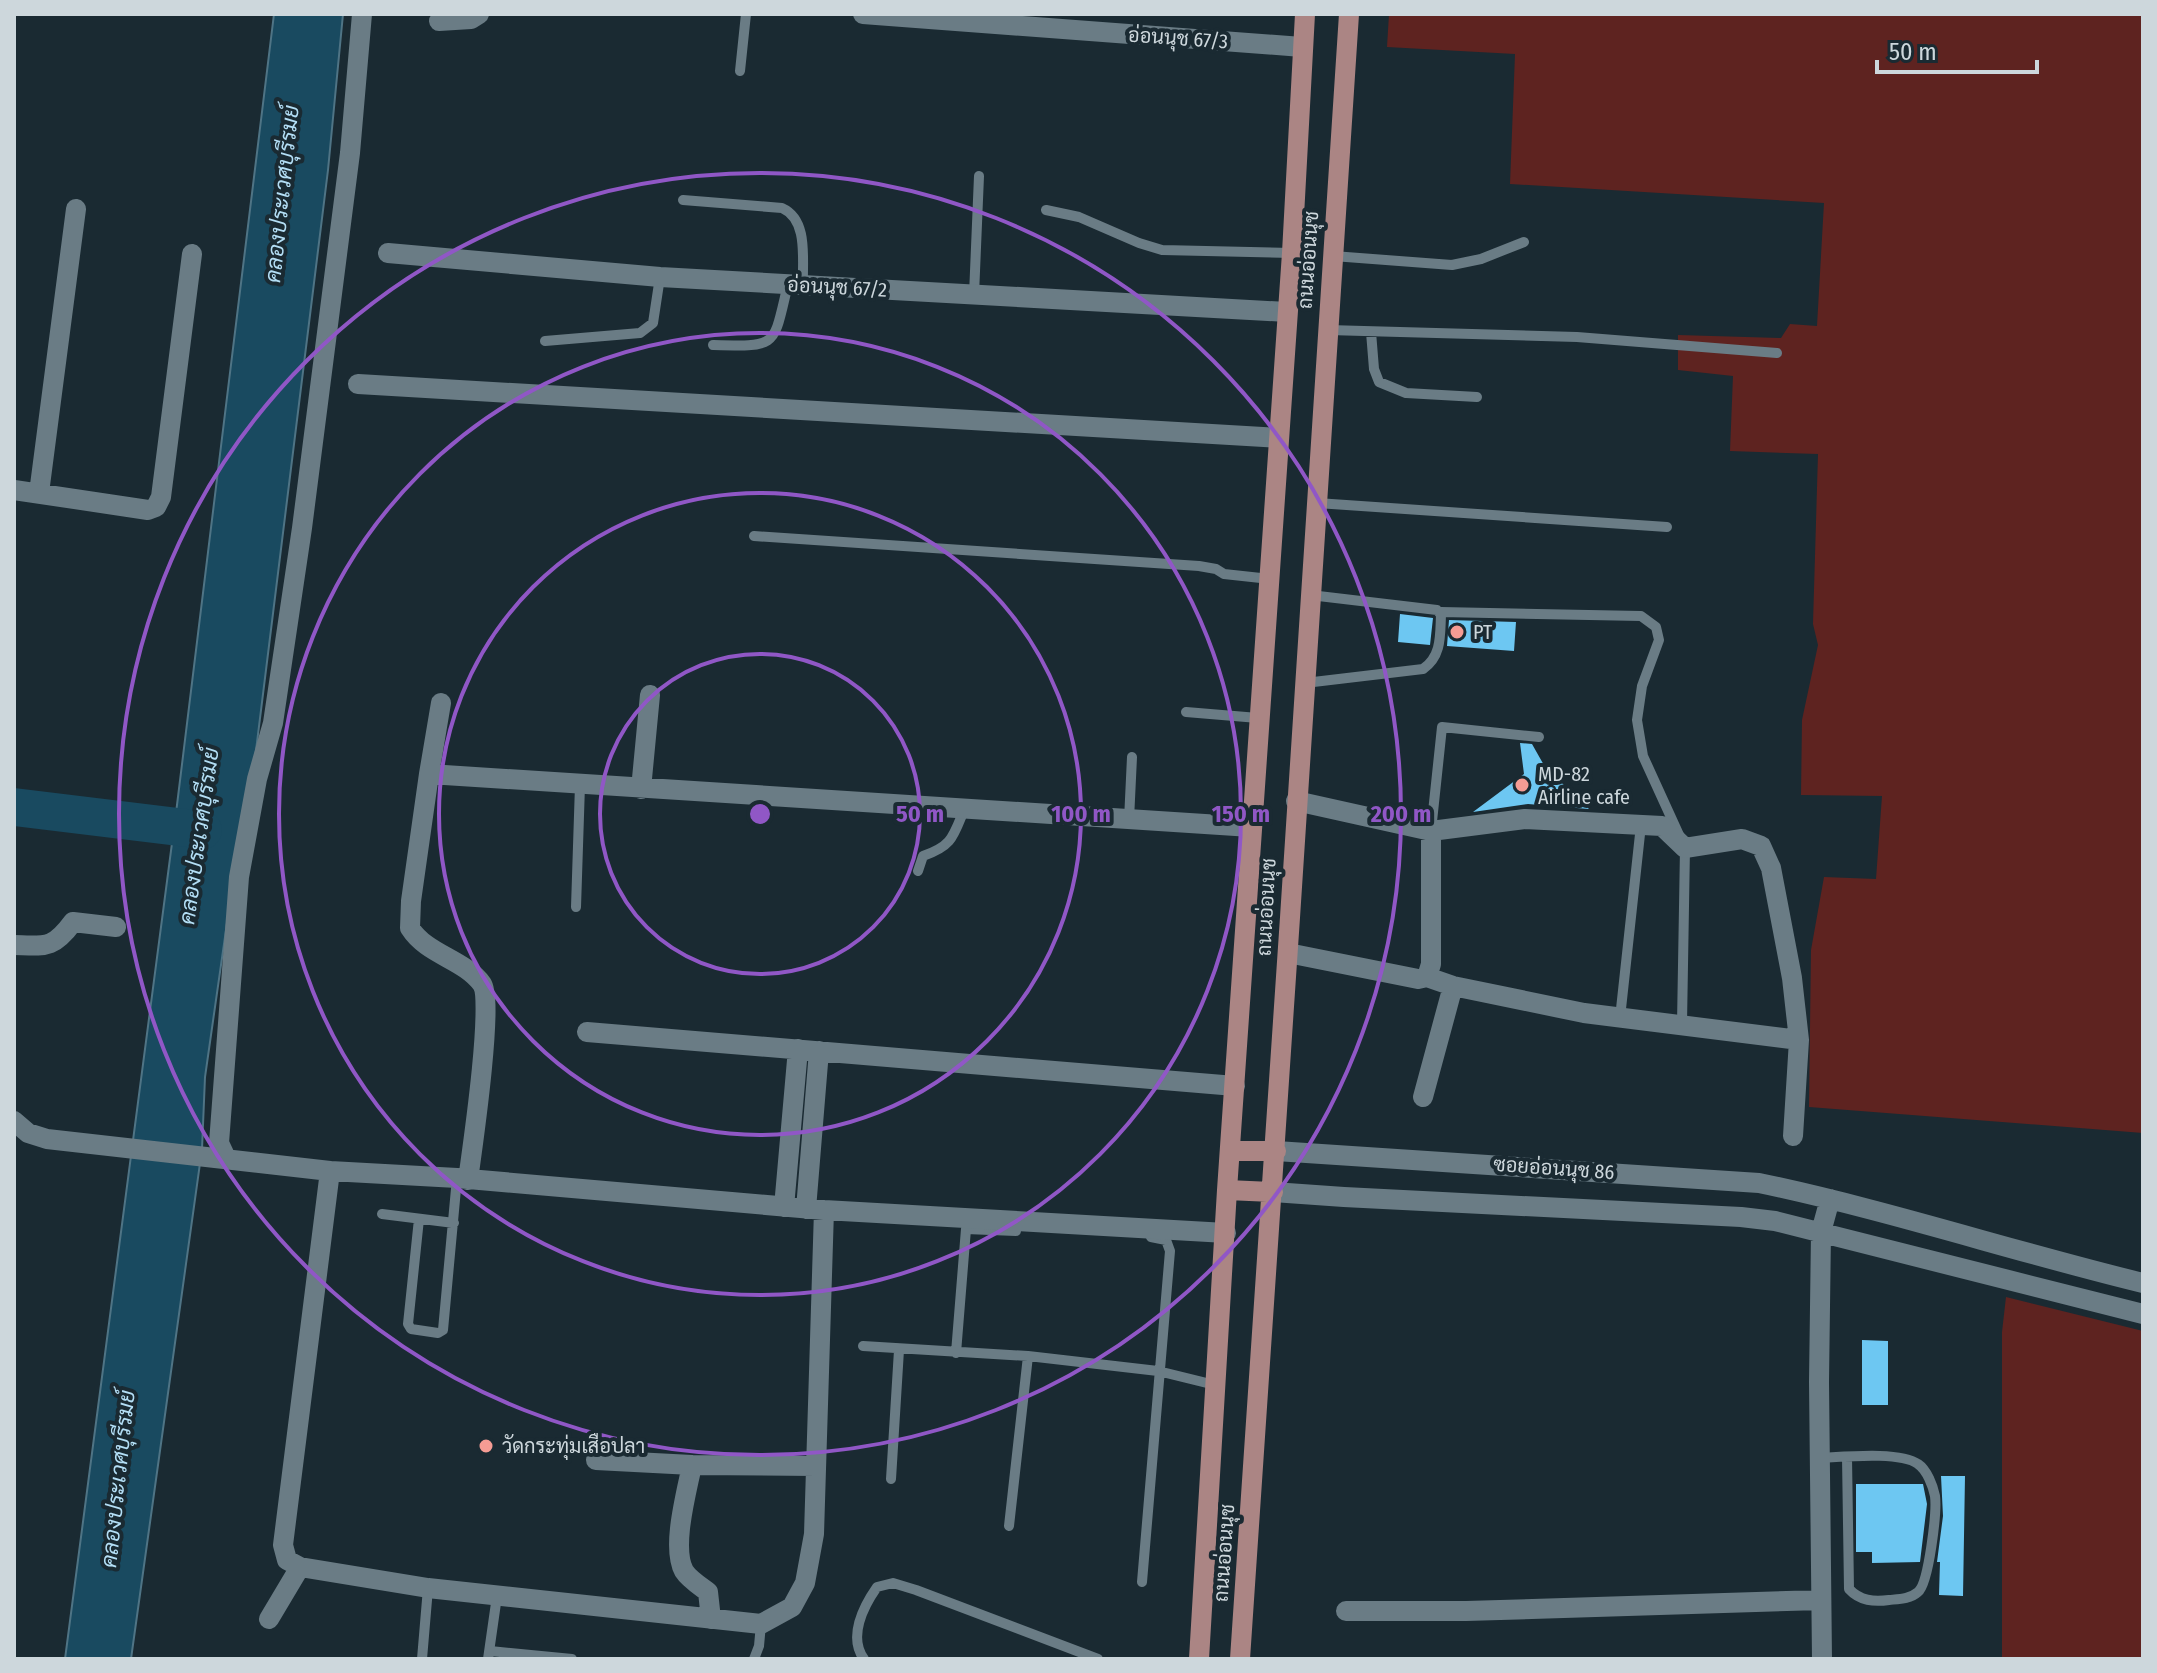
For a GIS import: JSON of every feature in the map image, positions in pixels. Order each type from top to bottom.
[{"type":"main road","name":"ถนนอ่อนนุช","points":[[1199,1659],[1305,14]]},
{"type":"main road","name":"ถนนอ่อนนุช","points":[[1240,1659],[1349,14]]},
{"type":"main road","points":[[1231,1151],[1276,1151]]},
{"type":"main road","points":[[1227,1190],[1273,1192]]},
{"type":"street","points":[[221,1158],[219,1143],[239,877],[257,779],[273,723],[302,528],[350,153],[362,14]]},
{"type":"street","points":[[439,21],[471,19],[479,14]]},
{"type":"street","name":"อ่อนนุช 67/3","points":[[863,14],[1302,47]]},
{"type":"street","points":[[39,493],[76,209]]},
{"type":"street","name":"อ่อนนุช 67/2","points":[[388,253],[660,277],[1287,312]]},
{"type":"street","points":[[14,490],[148,510],[156,507],[161,497],[192,254]]},
{"type":"street","points":[[358,384],[1279,438]]},
{"type":"street","points":[[641,789],[650,695]]},
{"type":"street","points":[[441,703],[411,901],[410,928],[426,945],[472,974],[485,991],[485,1031],[463,1179]]},
{"type":"street","points":[[429,774],[1251,827]]},
{"type":"street","points":[[1296,801],[1431,831],[1525,819],[1662,826],[1685,848],[1742,839],[1761,846],[1771,868],[1799,1040],[1793,1136]]},
{"type":"street","points":[[1427,977],[1431,964],[1431,831]]},
{"type":"street","points":[[14,945],[42,946],[59,941],[73,922],[116,927]]},
{"type":"street","points":[[1288,953],[1418,979],[1427,977],[1453,986],[1584,1013],[1799,1040]]},
{"type":"street","points":[[1423,1097],[1453,986]]},
{"type":"street","points":[[587,1032],[1235,1086]]},
{"type":"street","points":[[784,1207],[798,1049]]},
{"type":"street","points":[[330,1171],[283,1545],[285,1557],[300,1567],[428,1588],[761,1624],[792,1607],[805,1583],[814,1534],[819,1051]]},
{"type":"street","points":[[14,1121],[28,1133],[47,1139],[330,1171],[463,1179],[815,1210],[1226,1233]]},
{"type":"street","name":"ซอยอ่อนนุช 86","points":[[1276,1151],[1759,1183],[1830,1199],[2143,1283]]},
{"type":"street","name":"ซอยอ่อนนุช 86","points":[[1273,1192],[1775,1221],[2143,1314]]},
{"type":"street","points":[[1822,1659],[1821,1232],[1830,1199]]},
{"type":"street","points":[[596,1460],[816,1466]]},
{"type":"street","points":[[692,1465],[679,1540],[680,1557],[684,1570],[708,1592],[711,1619]]},
{"type":"street","points":[[269,1619],[300,1567]]},
{"type":"street","points":[[1346,1611],[1466,1611],[1821,1600]]},
{"type":"lane","points":[[740,71],[746,14]]},
{"type":"lane","points":[[974,295],[979,176]]},
{"type":"lane","points":[[683,200],[782,208],[791,212],[801,232],[796,285],[770,341],[757,346],[713,345]]},
{"type":"lane","points":[[1046,210],[1079,217],[1162,250],[1292,253]]},
{"type":"lane","points":[[1333,256],[1452,265],[1481,259],[1524,242]]},
{"type":"lane","points":[[545,341],[640,333],[653,323],[660,277]]},
{"type":"lane","points":[[1328,330],[1577,337],[1777,353]]},
{"type":"lane","points":[[1371,332],[1374,369],[1379,382],[1406,393],[1477,397]]},
{"type":"lane","points":[[1317,503],[1667,527]]},
{"type":"lane","points":[[754,536],[1199,566],[1224,574],[1270,579]]},
{"type":"lane","points":[[1310,595],[1441,612],[1641,616],[1656,627],[1659,640],[1642,686],[1637,720],[1643,756],[1685,848],[1682,1024]]},
{"type":"lane","points":[[1303,683],[1423,669],[1432,663],[1439,648],[1441,612]]},
{"type":"lane","points":[[1186,712],[1258,718]]},
{"type":"lane","points":[[1431,831],[1442,727],[1539,737]]},
{"type":"lane","points":[[1129,820],[1132,757]]},
{"type":"lane","points":[[576,907],[580,785]]},
{"type":"lane","points":[[918,871],[923,856],[946,847],[964,810]]},
{"type":"lane","points":[[1620,1018],[1641,825]]},
{"type":"lane","points":[[419,1219],[408,1324],[411,1329],[438,1333],[443,1330],[454,1223],[463,1179]]},
{"type":"lane","points":[[382,1214],[454,1223]]},
{"type":"lane","points":[[956,1353],[966,1229],[1158,1237],[1166,1240],[1170,1251],[1142,1582]]},
{"type":"lane","points":[[863,1346],[1028,1356],[1158,1371],[1215,1385]]},
{"type":"lane","points":[[891,1479],[899,1350]]},
{"type":"lane","points":[[1009,1526],[1028,1356]]},
{"type":"lane","points":[[1820,1458],[1847,1457],[1901,1458],[1919,1464],[1928,1477],[1935,1498],[1928,1576],[1920,1591],[1908,1598],[1869,1600],[1857,1597],[1849,1589],[1847,1457]]},
{"type":"lane","points":[[864,1659],[856,1637],[866,1603],[877,1587],[893,1583],[1098,1659]]},
{"type":"lane","points":[[422,1659],[428,1588]]},
{"type":"lane","points":[[497,1596],[489,1655],[572,1659]]},
{"type":"lane","points":[[754,1659],[761,1624]]},
{"type":"shaded area","points":[[1389,14],[2143,14],[2143,1133],[1809,1107],[1811,950],[1824,877],[1876,879],[1882,796],[1801,795],[1802,720],[1818,645],[1813,624],[1818,454],[1730,451],[1733,376],[1678,370],[1678,335],[1781,338],[1790,324],[1817,326],[1824,203],[1510,184],[1515,54],[1387,47]]},
{"type":"shaded area","points":[[2006,1297],[2143,1331],[2143,1659],[2002,1659],[2002,1332]]},
{"type":"water","name":"คลองประเวศบุรีรมย์","points":[[274,14],[343,14],[328,170],[249,807],[237,853],[205,1077],[202,1149],[131,1659],[65,1659],[177,805]]},
{"type":"building","points":[[1400,614],[1433,618],[1430,645],[1398,642]]},
{"type":"building","points":[[1449,620],[1516,622],[1514,651],[1447,646]]},
{"type":"building","points":[[1520,743],[1532,744],[1545,767],[1589,809],[1528,804],[1473,812],[1524,774]]},
{"type":"building","points":[[1862,1340],[1888,1341],[1888,1405],[1862,1405]]},
{"type":"building","points":[[1941,1476],[1965,1476],[1963,1596],[1939,1595],[1940,1562],[1937,1562],[1943,1516]]},
{"type":"building","points":[[1856,1484],[1923,1484],[1927,1504],[1920,1562],[1872,1563],[1872,1552],[1856,1552]]},
{"type":"waterway","name":"คลองประเวศบุรีรมย์","points":[[14,807],[203,830]]},
{"type":"place","name":"PT","points":[[1457,632]]},
{"type":"place","name":"MD-82 Airline cafe","points":[[1522,785]]},
{"type":"place","name":"วัดกระทุ่มเสือปลา","points":[[486,1446]]}]
